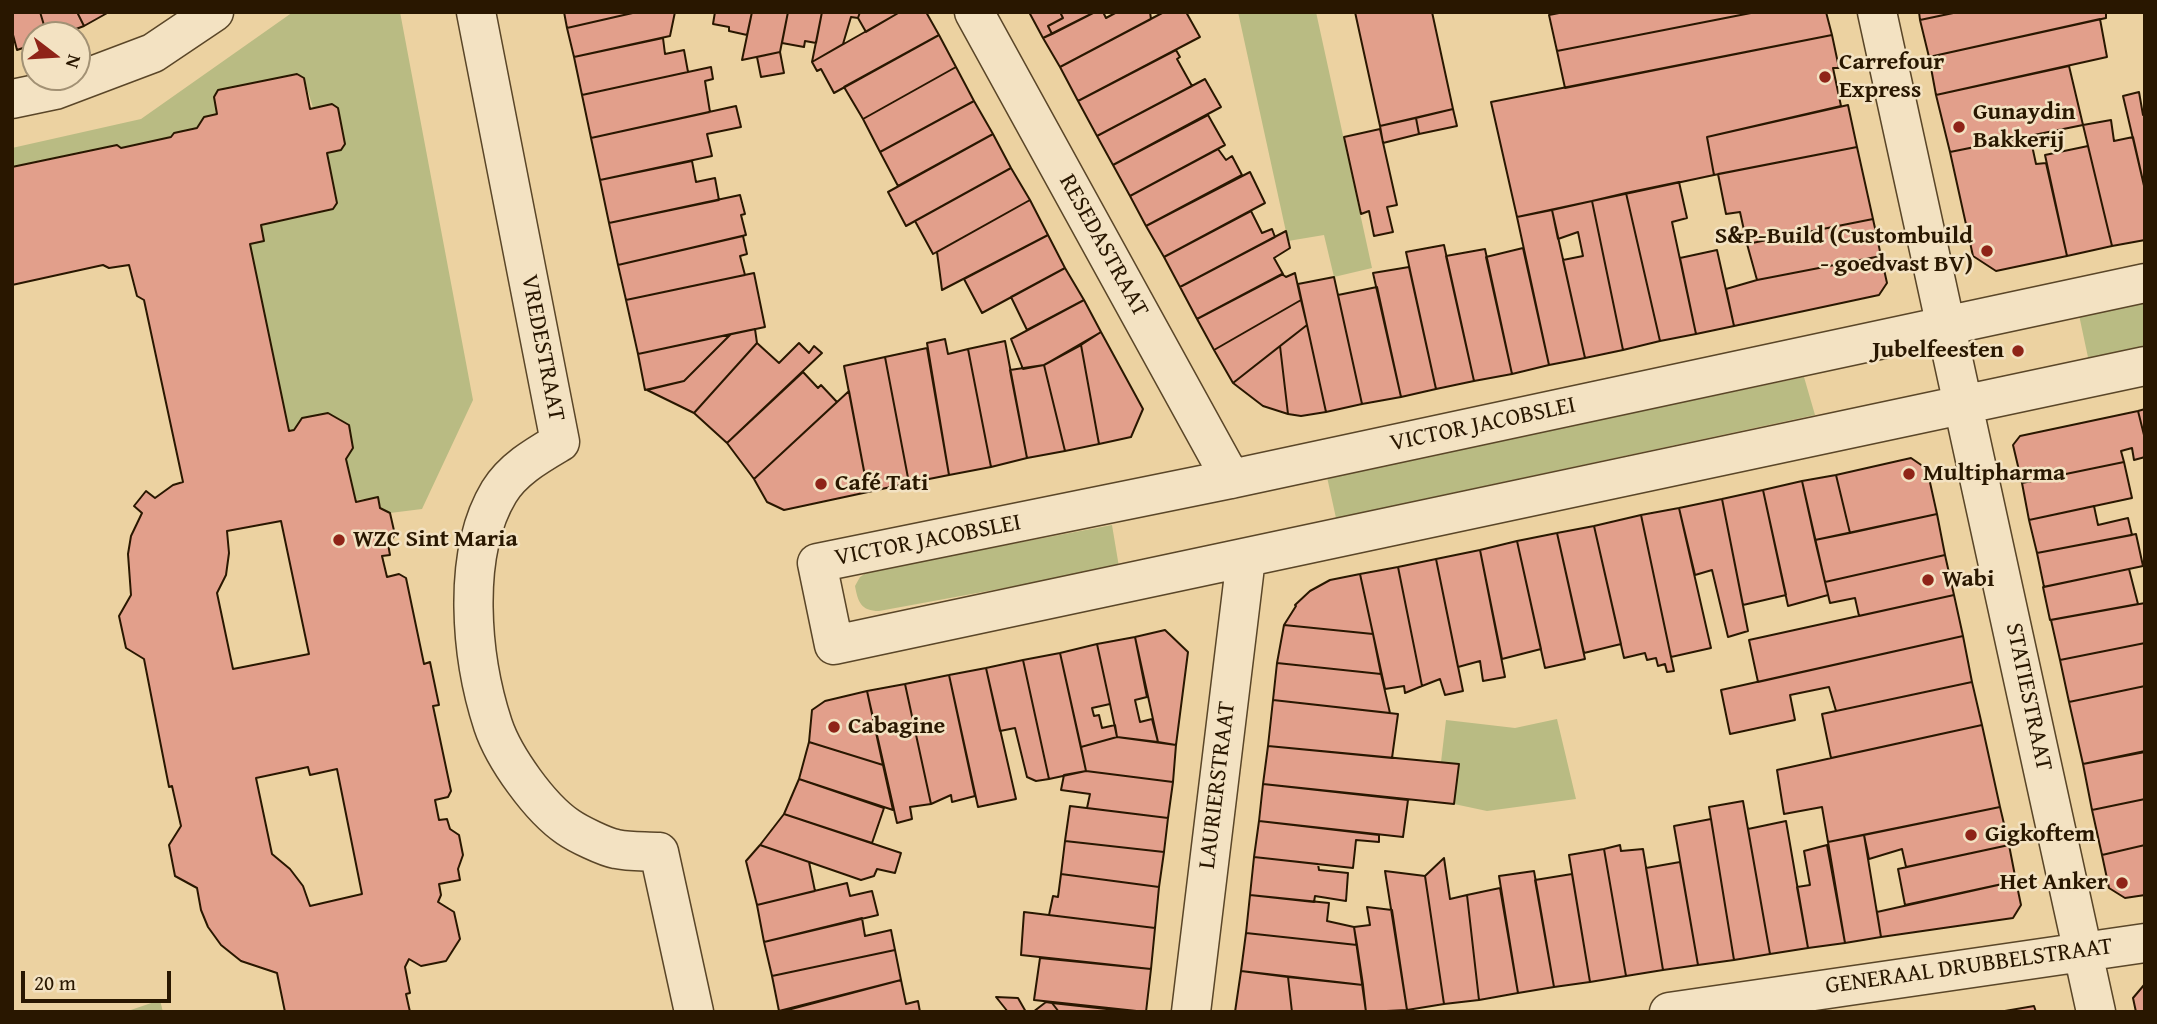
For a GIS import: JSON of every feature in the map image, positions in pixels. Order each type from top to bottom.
[{"type":"street","points":[[12,99],[55,90],[153,53],[214,12]]},
{"type":"street","name":"VREDESTRAAT","points":[[476,12],[560,442],[527,461],[499,491],[478,542],[474,589],[475,637],[481,680],[494,728],[524,784],[568,827],[616,849],[659,852],[694,1012]]},
{"type":"street","name":"RESEDASTRAAT","points":[[974,12],[1231,479]]},
{"type":"street","name":"STATIESTRAAT","points":[[1877,12],[2096,1012]]},
{"type":"street","name":"VICTOR JACOBSLEI","points":[[2145,283],[1231,479],[817,563],[834,645],[2145,366]]},
{"type":"street","name":"LAURIERSTRAAT","points":[[1191,1012],[1246,558]]},
{"type":"street","name":"GENERAAL DRUBBELSTRAAT","points":[[1669,1012],[1750,1005],[2145,943]]},
{"type":"green space","points":[[293,12],[400,12],[473,400],[422,509],[390,513],[380,508],[377,498],[356,500],[346,459],[353,448],[349,424],[328,413],[302,418],[294,430],[289,431],[250,244],[264,241],[261,225],[333,209],[337,203],[327,153],[345,144],[337,108],[332,104],[313,108],[304,78],[297,74],[218,90],[214,97],[217,114],[204,117],[197,128],[174,133],[171,137],[121,148],[117,145],[12,167],[12,148],[141,119]]},
{"type":"green space","points":[[1238,12],[1316,12],[1372,268],[1334,277],[1324,235],[1288,241]]},
{"type":"green space","points":[[2145,301],[2145,350],[2089,362],[2079,315]]},
{"type":"green space","points":[[1804,377],[1815,415],[1336,518],[1327,477]]},
{"type":"green space","points":[[1112,525],[1119,567],[879,611],[864,607],[857,597],[855,586],[860,577],[869,571]]},
{"type":"green space","points":[[1557,719],[1576,799],[1487,811],[1454,804],[1459,764],[1441,762],[1446,720],[1515,728]]},
{"type":"green space","points":[[160,1000],[163,1012],[125,1012]]},
{"type":"building","points":[[12,12],[40,12],[43,21],[21,21],[21,49],[17,50],[12,31]]},
{"type":"building","points":[[40,12],[77,12],[82,21],[43,21]]},
{"type":"building","points":[[77,12],[109,12],[91,22],[82,21]]},
{"type":"building","points":[[564,12],[637,12],[567,28]]},
{"type":"building","points":[[637,12],[675,12],[670,36],[574,57],[567,28]]},
{"type":"building","points":[[715,12],[752,12],[747,35],[713,24]]},
{"type":"building","points":[[752,12],[788,12],[780,52],[742,60]]},
{"type":"building","points":[[788,12],[822,12],[816,43],[805,41],[804,47],[782,43]]},
{"type":"building","points":[[822,12],[860,12],[858,18],[851,17],[843,44],[812,62]]},
{"type":"building","points":[[860,12],[900,12],[866,32],[858,18]]},
{"type":"building","points":[[900,12],[926,12],[939,35],[834,93],[821,69],[817,71],[812,62]]},
{"type":"building","points":[[1029,12],[1060,12],[1063,18],[1048,26],[1052,34],[1043,38]]},
{"type":"building","points":[[1060,12],[1095,12],[1052,34],[1048,26],[1063,18]]},
{"type":"building","points":[[1095,12],[1103,12],[1106,18],[1117,12],[1150,12],[1151,19],[1060,67],[1043,38]]},
{"type":"building","points":[[1164,12],[1186,12],[1200,37],[1078,101],[1060,67]]},
{"type":"building","points":[[1355,12],[1432,12],[1453,109],[1380,126]]},
{"type":"building","points":[[1564,12],[1756,12],[1557,51],[1549,15]]},
{"type":"building","points":[[1756,12],[1826,12],[1832,35],[1565,88],[1557,51]]},
{"type":"building","points":[[1919,12],[1958,12],[1920,20]]},
{"type":"building","points":[[1958,12],[2106,12],[2106,18],[1929,57],[1920,20]]},
{"type":"building","points":[[2100,19],[2107,57],[1936,95],[1929,57]]},
{"type":"building","points":[[939,35],[956,67],[863,119],[844,87]]},
{"type":"building","points":[[1832,35],[1839,68],[1833,68],[1841,106],[1707,137],[1714,175],[1517,217],[1491,102]]},
{"type":"building","points":[[663,38],[665,54],[684,50],[688,72],[582,95],[574,57]]},
{"type":"building","points":[[1176,50],[1180,57],[1177,59],[1192,86],[1097,136],[1078,101]]},
{"type":"building","points":[[780,52],[784,73],[761,77],[757,57]]},
{"type":"building","points":[[2069,66],[2083,125],[1950,152],[1936,95]]},
{"type":"building","points":[[711,67],[713,79],[705,81],[710,112],[591,138],[582,95]]},
{"type":"building","points":[[956,67],[974,101],[880,152],[863,119]]},
{"type":"building","name":"WZC Sint Maria","points":[[297,74],[304,78],[310,109],[332,104],[338,108],[345,144],[341,150],[327,153],[337,203],[333,209],[261,225],[264,241],[250,244],[289,431],[294,430],[302,418],[328,413],[349,425],[353,448],[346,459],[356,502],[378,497],[380,508],[390,513],[395,535],[388,544],[390,555],[382,556],[387,577],[399,574],[406,578],[424,664],[430,662],[439,705],[433,706],[451,791],[448,797],[435,800],[439,820],[447,819],[450,829],[459,835],[463,855],[458,869],[460,880],[439,884],[441,895],[438,902],[454,912],[460,939],[446,961],[421,966],[409,959],[405,967],[410,1012],[285,1012],[277,973],[241,961],[221,945],[208,927],[201,910],[197,888],[175,876],[169,845],[181,826],[172,786],[169,787],[144,659],[126,648],[119,616],[131,595],[128,554],[131,536],[142,513],[134,506],[146,491],[155,498],[173,485],[183,482],[144,300],[137,296],[129,265],[109,268],[103,265],[12,285],[12,167],[117,145],[121,148],[197,128],[204,117],[217,114],[214,97],[218,90]],"holes":[[[281,521],[309,654],[233,669],[217,593],[226,575],[229,553],[227,531]],[[308,767],[310,775],[337,769],[362,894],[310,906],[303,886],[290,869],[272,854],[256,778]]]},
{"type":"building","points":[[1205,79],[1221,107],[1113,165],[1097,136]]},
{"type":"building","points":[[2139,92],[2145,115],[2145,190],[2123,96]]},
{"type":"building","points":[[974,101],[993,134],[898,186],[880,152]]},
{"type":"building","points":[[1848,105],[1857,147],[1714,175],[1707,137]]},
{"type":"building","points":[[736,106],[741,127],[707,134],[712,156],[600,180],[591,138]]},
{"type":"building","points":[[1453,109],[1457,126],[1419,134],[1416,118]]},
{"type":"building","points":[[1208,115],[1225,145],[1130,196],[1113,165]]},
{"type":"building","points":[[1416,118],[1419,134],[1383,143],[1380,126]]},
{"type":"building","points":[[2111,120],[2114,141],[2133,137],[2145,190],[2145,240],[2112,246],[2083,125]]},
{"type":"building","points":[[1380,129],[1397,205],[1387,207],[1393,232],[1374,236],[1369,211],[1361,214],[1344,137]]},
{"type":"building","points":[[993,134],[1011,168],[906,226],[888,192]]},
{"type":"building","points":[[2030,136],[2036,164],[2046,163],[2067,256],[1996,271],[1973,256],[1950,152]]},
{"type":"building","points":[[2088,146],[2112,246],[2067,256],[2045,155]]},
{"type":"building","points":[[1857,147],[1873,219],[1747,244],[1740,212],[1726,214],[1718,174]]},
{"type":"building","points":[[1218,149],[1226,160],[1232,156],[1242,175],[1146,226],[1130,196]]},
{"type":"building","points":[[692,161],[696,182],[715,178],[719,200],[609,223],[600,180]]},
{"type":"building","points":[[1011,168],[1030,200],[933,254],[915,221]]},
{"type":"building","points":[[1250,172],[1265,203],[1164,257],[1146,226]]},
{"type":"building","points":[[1679,182],[1687,218],[1672,222],[1696,334],[1660,341],[1626,193]]},
{"type":"building","points":[[1626,193],[1660,341],[1623,350],[1592,201]]},
{"type":"building","points":[[740,195],[745,214],[741,215],[746,235],[618,265],[609,223]]},
{"type":"building","points":[[1030,200],[1048,235],[942,290],[937,252]]},
{"type":"building","points":[[1592,201],[1623,350],[1585,358],[1563,260],[1583,256],[1578,232],[1558,239],[1552,210]]},
{"type":"building","points":[[1552,210],[1585,358],[1549,365],[1517,217]]},
{"type":"building","points":[[1251,211],[1262,233],[1272,229],[1275,237],[1180,287],[1164,257]]},
{"type":"building","points":[[1873,219],[1881,256],[1757,280],[1747,244]]},
{"type":"building","points":[[1286,231],[1290,248],[1274,258],[1283,274],[1197,319],[1180,287]]},
{"type":"building","points":[[1048,235],[1065,268],[982,313],[964,279]]},
{"type":"building","points":[[743,236],[747,254],[740,256],[745,275],[626,300],[618,265]]},
{"type":"building","points":[[1444,245],[1474,381],[1436,389],[1406,252]]},
{"type":"building","points":[[1523,248],[1549,365],[1512,374],[1486,257]]},
{"type":"building","points":[[1485,249],[1512,374],[1474,381],[1446,256]]},
{"type":"building","points":[[1717,250],[1734,326],[1696,334],[1680,258]]},
{"type":"building","points":[[1881,256],[1887,283],[1879,295],[1734,326],[1726,289],[1757,280]]},
{"type":"building","points":[[1409,267],[1436,389],[1401,397],[1373,273]]},
{"type":"building","points":[[1065,268],[1084,300],[1027,330],[1011,297]]},
{"type":"building","points":[[754,273],[765,327],[638,354],[626,300]]},
{"type":"building","points":[[1295,273],[1301,300],[1214,350],[1197,319],[1282,274],[1286,277]]},
{"type":"building","points":[[1334,277],[1362,404],[1326,412],[1298,284]]},
{"type":"building","points":[[1377,287],[1401,397],[1362,404],[1338,295]]},
{"type":"building","points":[[1084,300],[1101,332],[1044,365],[1023,369],[1011,339]]},
{"type":"building","points":[[1301,300],[1307,325],[1233,383],[1214,350]]},
{"type":"building","points":[[1307,325],[1326,412],[1301,416],[1288,414],[1280,346]]},
{"type":"building","points":[[755,329],[757,343],[694,413],[647,390],[684,381],[731,334]]},
{"type":"building","points":[[1101,332],[1143,409],[1131,437],[1099,444],[1081,345]]},
{"type":"building","points":[[731,334],[684,381],[645,390],[638,354]]},
{"type":"building","points":[[945,339],[948,354],[968,349],[991,467],[949,475],[927,343]]},
{"type":"building","points":[[1005,341],[1027,458],[991,467],[968,349]]},
{"type":"building","points":[[757,343],[779,363],[799,343],[809,353],[814,346],[822,353],[727,443],[694,413]]},
{"type":"building","points":[[1081,345],[1099,444],[1065,451],[1044,365]]},
{"type":"building","points":[[1280,346],[1288,414],[1263,406],[1233,383]]},
{"type":"building","points":[[927,348],[949,475],[909,483],[885,357]]},
{"type":"building","points":[[885,357],[909,483],[868,492],[844,366]]},
{"type":"building","points":[[1044,365],[1065,451],[1027,458],[1010,370]]},
{"type":"building","points":[[803,372],[818,388],[821,385],[837,402],[754,479],[727,443]]},
{"type":"building","points":[[849,391],[868,492],[784,510],[767,502],[754,479]]},
{"type":"building","points":[[2145,409],[2145,439],[2138,411]]},
{"type":"building","points":[[2138,411],[2145,439],[2145,457],[2134,460],[2132,448],[2121,451],[2124,462],[2022,483],[2013,445],[2020,436]]},
{"type":"building","points":[[1911,458],[1927,469],[1937,514],[1850,533],[1836,475]]},
{"type":"building","points":[[2124,462],[2132,498],[2029,520],[2022,483]]},
{"type":"building","points":[[1836,475],[1850,533],[1815,540],[1802,481]]},
{"type":"building","points":[[1802,481],[1828,595],[1788,606],[1763,490]]},
{"type":"building","points":[[1763,490],[1786,595],[1743,605],[1722,499]]},
{"type":"building","points":[[1722,499],[1748,631],[1728,637],[1712,570],[1695,575],[1679,508]]},
{"type":"building","points":[[2094,506],[2098,525],[2128,518],[2132,535],[2037,553],[2029,520]]},
{"type":"building","points":[[1679,508],[1711,648],[1671,657],[1641,515]]},
{"type":"building","points":[[1937,514],[1945,555],[1825,582],[1815,540]]},
{"type":"building","points":[[1641,515],[1674,671],[1667,672],[1665,664],[1658,666],[1656,658],[1647,660],[1645,653],[1624,658],[1594,526]]},
{"type":"building","points":[[1594,526],[1621,644],[1584,653],[1557,533]]},
{"type":"building","points":[[1557,533],[1585,659],[1545,668],[1517,541]]},
{"type":"building","points":[[2136,534],[2143,566],[2044,587],[2037,553]]},
{"type":"building","points":[[1517,541],[1541,649],[1502,659],[1480,550]]},
{"type":"building","points":[[1480,550],[1505,677],[1483,681],[1480,661],[1458,667],[1436,559]]},
{"type":"building","points":[[1945,555],[1954,595],[1859,616],[1855,598],[1830,603],[1825,582]]},
{"type":"building","points":[[1436,559],[1463,691],[1445,695],[1440,679],[1422,686],[1398,567]]},
{"type":"building","points":[[1398,567],[1422,686],[1405,693],[1404,686],[1385,689],[1360,574]]},
{"type":"building","points":[[2129,569],[2138,604],[2050,620],[2043,587]]},
{"type":"building","points":[[1360,574],[1373,634],[1284,625],[1295,605],[1310,591],[1330,580]]},
{"type":"building","points":[[1954,595],[1963,636],[1758,682],[1749,640]]},
{"type":"building","points":[[2145,603],[2145,643],[2060,660],[2051,620]]},
{"type":"building","points":[[1284,625],[1373,634],[1381,674],[1277,663]]},
{"type":"building","points":[[1165,630],[1188,652],[1176,745],[1158,742],[1135,637]]},
{"type":"building","points":[[1963,636],[1972,682],[1836,711],[1829,687],[1790,695],[1795,720],[1730,734],[1721,690]]},
{"type":"building","points":[[1135,637],[1147,697],[1135,700],[1140,722],[1152,719],[1158,742],[1117,737],[1097,644]]},
{"type":"building","points":[[2145,643],[2145,686],[2069,702],[2060,660]]},
{"type":"building","points":[[1097,644],[1110,704],[1092,708],[1094,716],[1099,715],[1102,728],[1115,725],[1117,737],[1081,747],[1060,653]]},
{"type":"building","points":[[1060,653],[1086,771],[1049,779],[1023,660]]},
{"type":"building","points":[[1023,660],[1049,779],[1036,781],[1027,777],[1015,728],[1000,731],[986,668]]},
{"type":"building","points":[[1277,663],[1381,674],[1390,713],[1273,700]]},
{"type":"building","points":[[986,668],[1016,799],[978,807],[949,675]]},
{"type":"building","points":[[949,675],[975,796],[952,802],[951,795],[931,804],[905,684]]},
{"type":"building","points":[[1972,682],[1982,725],[1831,758],[1822,714]]},
{"type":"building","points":[[905,684],[931,804],[910,807],[912,819],[897,823],[867,691]]},
{"type":"building","points":[[2145,686],[2145,751],[2083,764],[2069,702]]},
{"type":"building","points":[[867,691],[883,765],[809,742],[812,710],[825,701]]},
{"type":"building","points":[[1273,700],[1398,714],[1392,758],[1268,746]]},
{"type":"building","points":[[1982,725],[2000,807],[1828,842],[1822,807],[1784,814],[1777,770]]},
{"type":"building","points":[[1117,737],[1176,745],[1173,782],[1086,771],[1081,747]]},
{"type":"building","points":[[809,742],[883,765],[893,810],[799,779]]},
{"type":"building","points":[[1268,746],[1459,764],[1454,804],[1263,784]]},
{"type":"building","points":[[2145,752],[2145,799],[2092,810],[2083,764]]},
{"type":"building","points":[[1086,771],[1173,782],[1168,818],[1087,808],[1090,794],[1061,790],[1064,775]]},
{"type":"building","points":[[799,779],[884,808],[872,843],[784,814]]},
{"type":"building","points":[[1263,784],[1408,800],[1403,837],[1259,821]]},
{"type":"building","points":[[2145,799],[2145,845],[2102,855],[2092,810]]},
{"type":"building","points":[[1743,801],[1770,954],[1734,960],[1709,807]]},
{"type":"building","points":[[1070,806],[1168,818],[1164,852],[1065,841]]},
{"type":"building","points":[[2000,807],[2009,845],[1906,867],[1902,849],[1869,859],[1864,835]]},
{"type":"building","points":[[784,814],[901,853],[895,873],[877,869],[874,876],[861,880],[760,845]]},
{"type":"building","points":[[1711,819],[1734,960],[1698,965],[1674,826]]},
{"type":"building","points":[[1259,821],[1379,835],[1379,842],[1356,840],[1353,868],[1254,857]]},
{"type":"building","points":[[1786,821],[1808,948],[1770,954],[1748,829]]},
{"type":"building","points":[[1864,835],[1881,937],[1845,943],[1828,842]]},
{"type":"building","points":[[1065,841],[1164,852],[1159,887],[1061,874]]},
{"type":"building","points":[[760,845],[809,862],[815,891],[757,905],[746,861]]},
{"type":"building","points":[[1620,845],[1621,851],[1643,849],[1663,970],[1626,976],[1604,849]]},
{"type":"building","points":[[1827,845],[1845,943],[1808,948],[1797,887],[1810,885],[1804,851]]},
{"type":"building","points":[[2009,845],[2016,881],[1905,905],[1898,869]]},
{"type":"building","points":[[2145,845],[2145,895],[2125,898],[2109,888],[2102,855]]},
{"type":"building","points":[[1604,849],[1626,976],[1590,982],[1569,855]]},
{"type":"building","points":[[1254,857],[1318,864],[1319,870],[1348,873],[1346,901],[1315,896],[1314,902],[1250,895]]},
{"type":"building","points":[[1444,858],[1450,899],[1467,895],[1479,1000],[1444,1004],[1425,876]]},
{"type":"building","points":[[1680,862],[1698,965],[1663,970],[1646,868]]},
{"type":"building","points":[[1385,871],[1425,876],[1444,1004],[1407,1010]]},
{"type":"building","points":[[1534,871],[1554,987],[1518,993],[1499,876]]},
{"type":"building","points":[[1061,874],[1159,887],[1155,928],[1049,915],[1053,896],[1058,897]]},
{"type":"building","points":[[1572,874],[1590,982],[1554,987],[1535,880]]},
{"type":"building","points":[[2016,881],[2021,905],[2013,918],[1881,937],[1877,912]]},
{"type":"building","points":[[847,883],[850,896],[872,891],[878,915],[764,942],[757,905]]},
{"type":"building","points":[[1500,888],[1518,993],[1479,1000],[1467,895]]},
{"type":"building","points":[[1250,895],[1329,903],[1327,921],[1354,927],[1357,945],[1246,933]]},
{"type":"building","points":[[1367,907],[1392,910],[1407,1010],[1366,1012],[1354,927],[1370,925]]},
{"type":"building","points":[[1024,912],[1155,928],[1151,969],[1021,955]]},
{"type":"building","points":[[862,918],[865,936],[891,930],[895,950],[772,976],[764,942]]},
{"type":"building","points":[[1246,933],[1357,945],[1363,985],[1241,971]]},
{"type":"building","points":[[895,950],[901,980],[779,1011],[772,976]]},
{"type":"building","points":[[1040,958],[1151,969],[1146,1012],[1034,1000]]},
{"type":"building","points":[[1241,971],[1288,977],[1292,1012],[1235,1012]]},
{"type":"building","points":[[1288,977],[1363,985],[1366,1012],[1292,1012]]},
{"type":"building","points":[[901,980],[906,1004],[918,1001],[920,1012],[780,1012]]},
{"type":"building","points":[[2144,985],[2145,1012],[2136,1012],[2133,998]]},
{"type":"building","points":[[996,997],[1018,998],[1026,1012],[1008,1012]]},
{"type":"building","points":[[1046,1002],[1052,1003],[1059,1012],[1033,1012]]},
{"type":"building","points":[[1052,1003],[1134,1012],[1059,1012]]},
{"type":"building","points":[[2034,1006],[2036,1012],[1999,1012]]},
{"type":"place","name":"Carrefour Express","points":[[1825,77]]},
{"type":"place","name":"Gunaydin Bakkerij","points":[[1959,127]]},
{"type":"place","name":"S&P-Build (Custombuild - goedvast BV)","points":[[1987,251]]},
{"type":"place","name":"Jubelfeesten","points":[[2018,351]]},
{"type":"place","name":"Multipharma","points":[[1909,474]]},
{"type":"place","name":"Café Tati","points":[[821,484]]},
{"type":"place","name":"WZC Sint Maria","points":[[339,540]]},
{"type":"place","name":"Wabi","points":[[1928,580]]},
{"type":"place","name":"Cabagine","points":[[834,727]]},
{"type":"place","name":"Gigkoftem","points":[[1971,835]]},
{"type":"place","name":"Het Anker","points":[[2122,883]]}]
